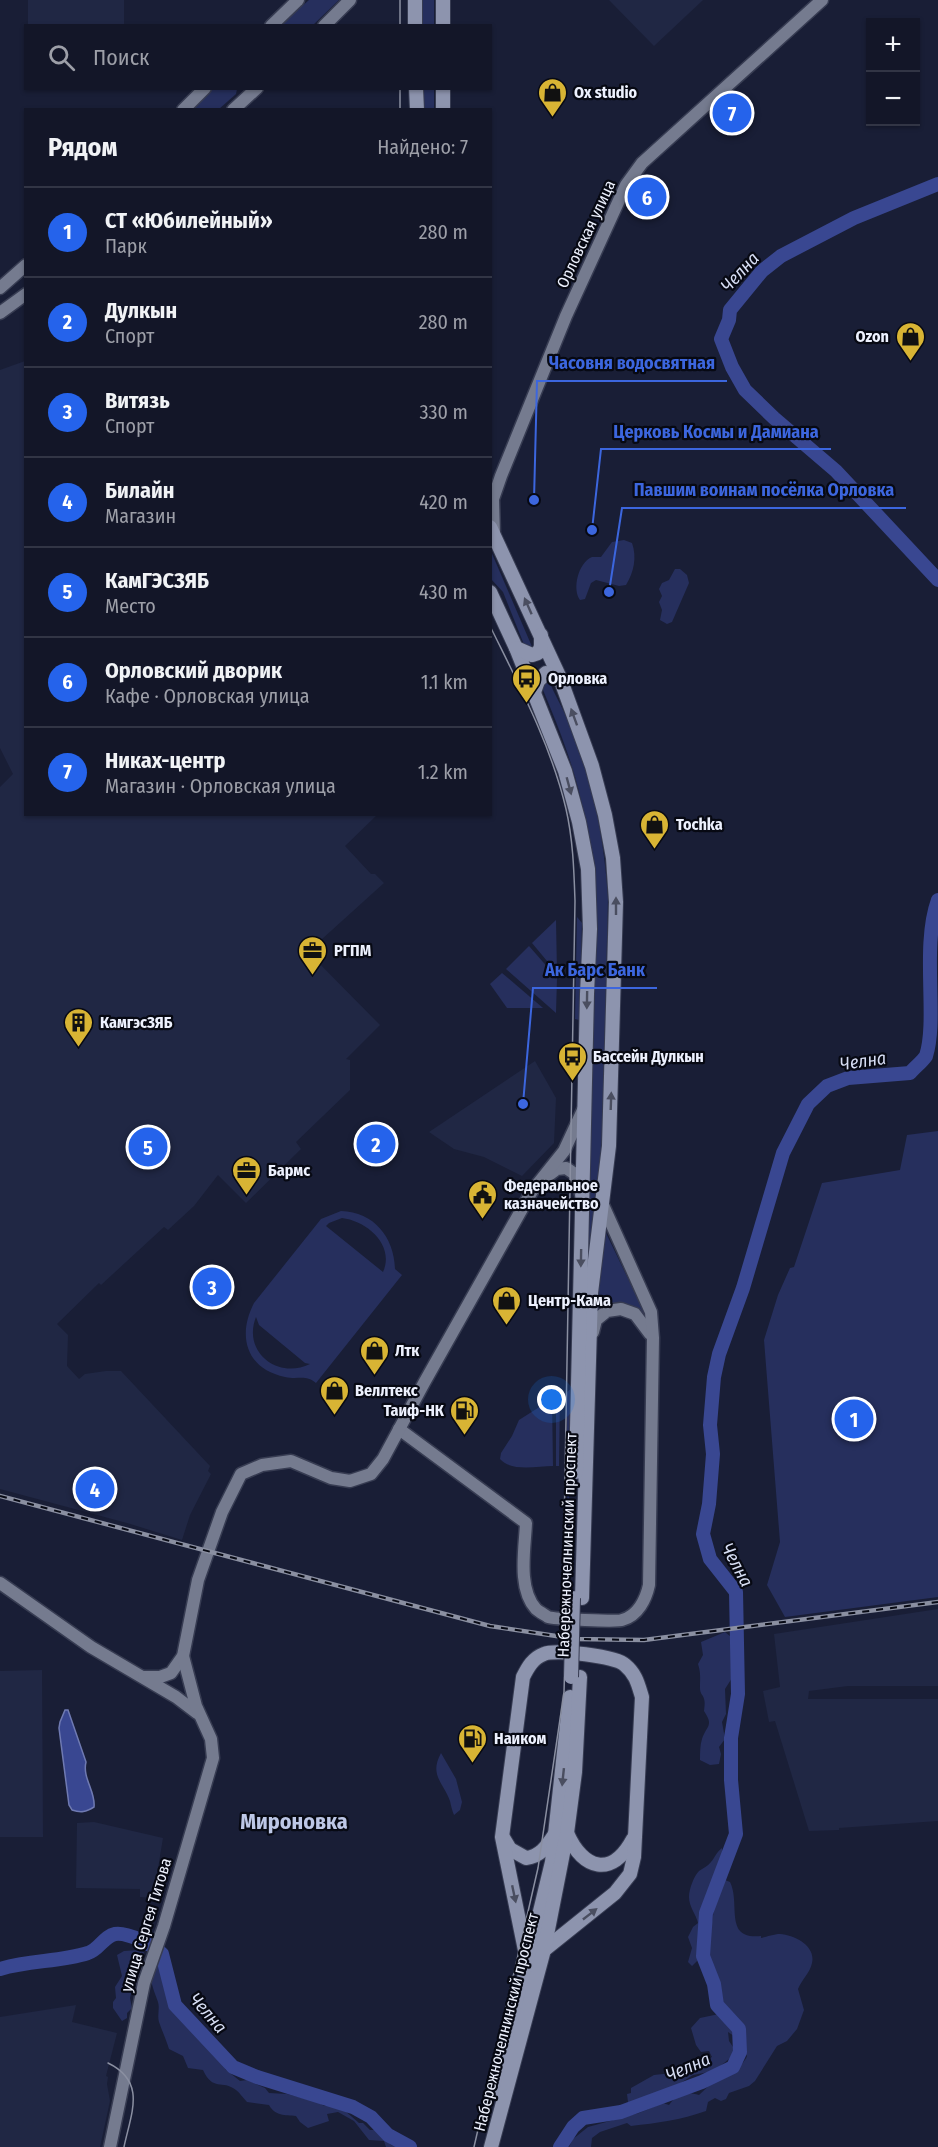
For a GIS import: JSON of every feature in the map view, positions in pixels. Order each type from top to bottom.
[{"type":"main road","points":[[415,0],[415,24]]},
{"type":"main road","points":[[443,24],[444,0]]},
{"type":"main road","points":[[416,90],[417,108]]},
{"type":"main road","points":[[443,90],[443,108]]},
{"type":"main road","name":"Набережночелнинский проспект","points":[[492,531],[560,678],[592,766],[607,826],[615,880],[610,1134],[591,1293],[577,1598]]},
{"type":"main road","name":"Набережночелнинский проспект","points":[[482,2147],[490,2132],[544,1950],[561,1833],[575,1677],[582,1200],[590,929],[588,869],[565,771],[516,648],[492,596]]},
{"type":"main road","points":[[516,648],[532,655],[538,653],[541,647],[541,635]]},
{"type":"main road","points":[[534,692],[538,681],[546,673],[560,678]]},
{"type":"main road","points":[[528,1965],[502,1837],[523,1677],[529,1665],[537,1657],[547,1652],[608,1657],[624,1663],[636,1676],[642,1697],[634,1857],[630,1874],[615,1893],[544,1950]]},
{"type":"main road","points":[[502,1837],[510,1849],[526,1858],[536,1856],[561,1833],[582,1858],[594,1865],[609,1865],[625,1854],[635,1835]]},
{"type":"main road","name":"Набережночелнинский проспект","points":[[490,2147],[490,2132],[552,1862],[561,1833]]},
{"type":"street","points":[[273,24],[298,0]]},
{"type":"street","points":[[326,24],[350,0]]},
{"type":"street","name":"Орловская улица","points":[[492,531],[493,499],[497,477],[566,315],[626,185],[642,162],[822,0]]},
{"type":"street","points":[[185,108],[203,90]]},
{"type":"street","points":[[238,106],[242,90]]},
{"type":"street","points":[[238,106],[255,90]]},
{"type":"street","points":[[3,311],[1,287],[24,267]]},
{"type":"street","points":[[3,311],[24,295]]},
{"type":"street","points":[[144,1677],[160,1677],[171,1673],[183,1656],[198,1580],[222,1512],[241,1474],[262,1465],[291,1461],[331,1478],[350,1481],[371,1474],[383,1459],[532,1191],[564,1151],[585,1106]]},
{"type":"street","points":[[543,1179],[557,1169],[566,1167],[575,1174],[582,1200]]},
{"type":"street","points":[[399,1429],[526,1523],[524,1577],[528,1595],[536,1609],[548,1617],[622,1620],[636,1612],[646,1599],[649,1585],[653,1338],[651,1312],[603,1205]]},
{"type":"street","points":[[589,1345],[596,1320],[607,1311],[621,1309],[635,1314],[653,1338]]},
{"type":"street","points":[[0,1583],[91,1647],[188,1704],[200,1716]]},
{"type":"street","name":"улица Сергея Титова","points":[[110,2147],[144,1983],[164,1926],[212,1767],[214,1748],[191,1693],[183,1656]]},
{"type":"shaded area","points":[[28,0],[124,0],[124,24],[28,24]]},
{"type":"shaded area","points":[[309,0],[339,0],[314,24],[282,24]]},
{"type":"shaded area","points":[[422,0],[434,0],[434,24],[422,24]]},
{"type":"shaded area","points":[[609,0],[703,0],[654,46]]},
{"type":"shaded area","points":[[211,90],[237,90],[236,94],[220,108],[193,108]]},
{"type":"shaded area","points":[[422,90],[434,90],[434,108],[422,108]]},
{"type":"shaded area","points":[[24,361],[24,816],[376,816],[345,846],[371,874],[375,874],[384,883],[311,949],[308,946],[305,949],[380,1025],[346,1059],[350,1060],[350,1090],[296,1142],[301,1149],[246,1203],[218,1175],[194,1206],[168,1230],[164,1227],[101,1285],[99,1283],[57,1324],[68,1335],[67,1366],[79,1379],[85,1374],[121,1371],[210,1466],[208,1471],[211,1474],[190,1515],[182,1540],[0,1489],[0,787],[13,774],[0,748],[0,370]]},
{"type":"shaded area","points":[[624,540],[632,543],[634,554],[633,570],[626,585],[619,586],[596,580],[591,583],[585,599],[580,600],[577,583],[583,565],[592,557],[601,557],[612,542]]},
{"type":"shaded area","points":[[492,554],[533,649],[527,652],[503,592],[492,580]]},
{"type":"shaded area","points":[[675,569],[680,569],[687,575],[689,583],[672,622],[667,624],[660,620],[662,610],[659,602],[662,596],[659,589],[662,583],[669,580]]},
{"type":"shaded area","points":[[548,679],[572,729],[586,768],[601,835],[608,898],[602,1144],[586,1286],[584,1286],[595,983],[592,886],[585,821],[578,786],[540,683]]},
{"type":"shaded area","points":[[577,917],[582,923],[579,1020],[575,1019]]},
{"type":"shaded area","points":[[556,920],[557,973],[532,943]]},
{"type":"shaded area","points":[[529,946],[557,978],[556,1013],[506,969]]},
{"type":"shaded area","points":[[502,973],[543,1008],[507,1008],[490,984]]},
{"type":"shaded area","points":[[535,1061],[556,1098],[554,1143],[522,1176],[484,1157],[454,1149],[429,1132]]},
{"type":"shaded area","points":[[938,1131],[938,1597],[785,1617],[767,1585],[780,1542],[764,1340],[778,1295],[790,1268],[794,1267],[822,1183],[900,1170],[907,1135]]},
{"type":"shaded area","points":[[341,1211],[353,1212],[372,1221],[386,1237],[394,1257],[395,1269],[402,1275],[316,1383],[305,1378],[285,1377],[261,1367],[248,1349],[246,1327],[254,1303],[321,1219]],"holes":[[[342,1218],[361,1224],[376,1236],[385,1253],[386,1262],[383,1272],[326,1226]],[[256,1317],[259,1325],[305,1363],[310,1364],[298,1368],[286,1368],[266,1360],[258,1351],[254,1341],[253,1330]]]},
{"type":"shaded area","points":[[606,1233],[646,1319],[636,1310],[594,1317],[595,1296]]},
{"type":"shaded area","points":[[572,1388],[571,1466],[567,1466],[567,1392]]},
{"type":"shaded area","points":[[560,1395],[559,1466],[556,1466],[556,1398]]},
{"type":"shaded area","points":[[552,1399],[553,1466],[517,1467],[505,1463],[500,1459],[501,1453],[519,1420]]},
{"type":"shaded area","points":[[567,1488],[571,1505],[570,1597]]},
{"type":"shaded area","points":[[938,1609],[938,1686],[848,1686],[809,1691],[808,1699],[938,1699],[938,1821],[809,1831],[775,1721],[769,1722],[763,1691],[780,1687],[774,1634]]},
{"type":"shaded area","points":[[725,1632],[731,1637],[732,1678],[725,1689],[726,1714],[722,1722],[725,1739],[719,1747],[721,1754],[719,1764],[710,1765],[700,1760],[701,1741],[709,1723],[704,1711],[705,1702],[700,1691],[698,1664],[703,1655],[701,1642]]},
{"type":"shaded area","points":[[42,1670],[43,1837],[0,1837],[0,1671]]},
{"type":"shaded area","points":[[65,1710],[68,1710],[86,1762],[86,1774],[94,1801],[94,1807],[83,1812],[72,1810],[69,1805],[59,1728]]},
{"type":"shaded area","points":[[441,1753],[456,1779],[462,1802],[460,1810],[454,1815],[450,1801],[438,1778],[436,1767]]},
{"type":"shaded area","points":[[94,1822],[163,1838],[153,1898],[140,1897],[140,1889],[76,1888],[77,1823]]},
{"type":"shaded area","points":[[722,1848],[723,1858],[711,1884],[703,1923],[708,1930],[707,1937],[700,1939],[699,1959],[692,1966],[688,1962],[692,1948],[688,1937],[698,1923],[690,1904],[690,1890],[697,1873],[710,1863]]},
{"type":"shaded area","points":[[725,1880],[730,1882],[733,1891],[735,1919],[742,1932],[749,1936],[761,1936],[761,1938],[778,1934],[786,1935],[803,1942],[811,1951],[811,1967],[798,1989],[804,2010],[797,2029],[787,2041],[777,2046],[755,2081],[749,2086],[729,2093],[726,2099],[721,2101],[715,2098],[708,2102],[706,2111],[660,2122],[631,2126],[627,2123],[600,2132],[592,2138],[591,2147],[569,2147],[573,2139],[588,2127],[639,2113],[663,2103],[669,2105],[682,2094],[699,2095],[716,2079],[729,2074],[745,2060],[747,2056],[744,2049],[743,2027],[729,2011],[711,1998],[702,1966],[708,1948],[714,1909]]},
{"type":"shaded area","points":[[124,1951],[144,1952],[130,1998],[132,2008],[127,2013],[127,2018],[122,2021],[113,2008],[116,1998],[115,1987],[122,1976],[117,1955]]},
{"type":"shaded area","points":[[158,1962],[170,2007],[224,2062],[225,2069],[240,2081],[247,2080],[265,2088],[269,2093],[287,2094],[318,2102],[324,2106],[335,2106],[344,2110],[359,2123],[363,2123],[370,2130],[377,2130],[391,2145],[399,2147],[386,2147],[384,2141],[369,2140],[354,2121],[338,2112],[327,2114],[329,2121],[308,2128],[296,2116],[277,2113],[269,2105],[247,2102],[231,2087],[210,2081],[203,2070],[188,2068],[183,2056],[169,2049],[159,2022],[159,2005],[151,1976],[152,1965]]},
{"type":"shaded area","points":[[76,2005],[72,2022],[117,2033],[106,2076],[108,2077],[110,2101],[100,2147],[0,2147],[0,2017]]},
{"type":"shaded area","points":[[719,2014],[722,2019],[730,2021],[737,2030],[734,2036],[728,2032],[729,2041],[735,2050],[729,2059],[714,2071],[693,2075],[673,2088],[637,2102],[628,2102],[627,2094],[631,2093],[631,2088],[654,2075],[672,2073],[689,2063],[700,2064],[712,2057],[709,2051],[701,2052],[696,2045],[691,2028],[700,2018]]},
{"type":"waterway","name":"Челна","points":[[938,184],[854,218],[781,256],[762,271],[730,310],[729,320],[721,339],[732,367],[745,390],[836,471],[938,580]]},
{"type":"waterway","name":"Челна","points":[[560,2147],[573,2127],[583,2118],[621,2112],[702,2082],[733,2067],[740,2052],[739,2029],[717,2005],[714,1984],[703,1956],[706,1913],[736,1834],[731,1780],[731,1738],[738,1694],[736,1592],[710,1559],[703,1534],[709,1504],[713,1454],[710,1425],[714,1377],[719,1354],[743,1288],[783,1153],[808,1104],[827,1086],[848,1078],[910,1073],[926,1056],[931,1023],[931,939],[938,900]]},
{"type":"waterway","name":"Челна","points":[[0,1969],[88,1953],[115,1934],[140,1940],[162,1954],[175,2005],[233,2067],[257,2077],[353,2107],[371,2117],[388,2135],[410,2147]]},
{"type":"tram line","points":[[400,0],[400,24]]},
{"type":"tram line","points":[[400,90],[400,108]]},
{"type":"tram line","points":[[474,2147],[538,1868],[564,1692],[567,1583],[564,1535],[574,867],[570,832],[560,785],[533,716],[492,630]]},
{"type":"tram line","points":[[108,2063],[128,2079],[132,2089],[132,2110],[124,2147]]},
{"type":"railway","points":[[0,1496],[490,1626],[576,1639],[644,1640],[938,1602]]},
{"type":"place","name":"Никах-центр","points":[[732,113]]},
{"type":"place","name":"Ox studio","points":[[553,118]]},
{"type":"place","name":"Орловский дворик","points":[[647,197]]},
{"type":"place","name":"Ozon","points":[[910,362]]},
{"type":"place","name":"Часовня водосвятная","points":[[534,500]]},
{"type":"place","name":"Церковь Космы и Дамиана","points":[[592,530]]},
{"type":"place","name":"Павшим воинам посёлка Орловка","points":[[609,592]]},
{"type":"place","name":"Орловка","points":[[527,704]]},
{"type":"place","name":"Tochka","points":[[655,850]]},
{"type":"place","name":"РГПМ","points":[[313,976]]},
{"type":"place","name":"КамгэсЗЯБ","points":[[79,1048]]},
{"type":"place","name":"Бассейн Дулкын","points":[[572,1082]]},
{"type":"place","name":"Ак Барс Банк","points":[[523,1104]]},
{"type":"place","name":"Дулкын","points":[[376,1144]]},
{"type":"place","name":"КамГЭСЗЯБ","points":[[148,1147]]},
{"type":"place","name":"Бармс","points":[[247,1196]]},
{"type":"place","name":"Федеральное казначейство","points":[[483,1220]]},
{"type":"place","name":"Витязь","points":[[212,1287]]},
{"type":"place","name":"Центр-Кама","points":[[507,1326]]},
{"type":"place","name":"Лтк","points":[[374,1376]]},
{"type":"place","name":"Веллтекс","points":[[334,1416]]},
{"type":"place","name":"СТ «Юбилейный»","points":[[854,1419]]},
{"type":"place","name":"Таиф-НК","points":[[465,1436]]},
{"type":"place","name":"Билайн","points":[[95,1489]]},
{"type":"place","name":"Наиком","points":[[473,1764]]},
{"type":"district","name":"Мироновка","points":[[294,1821]]}]
